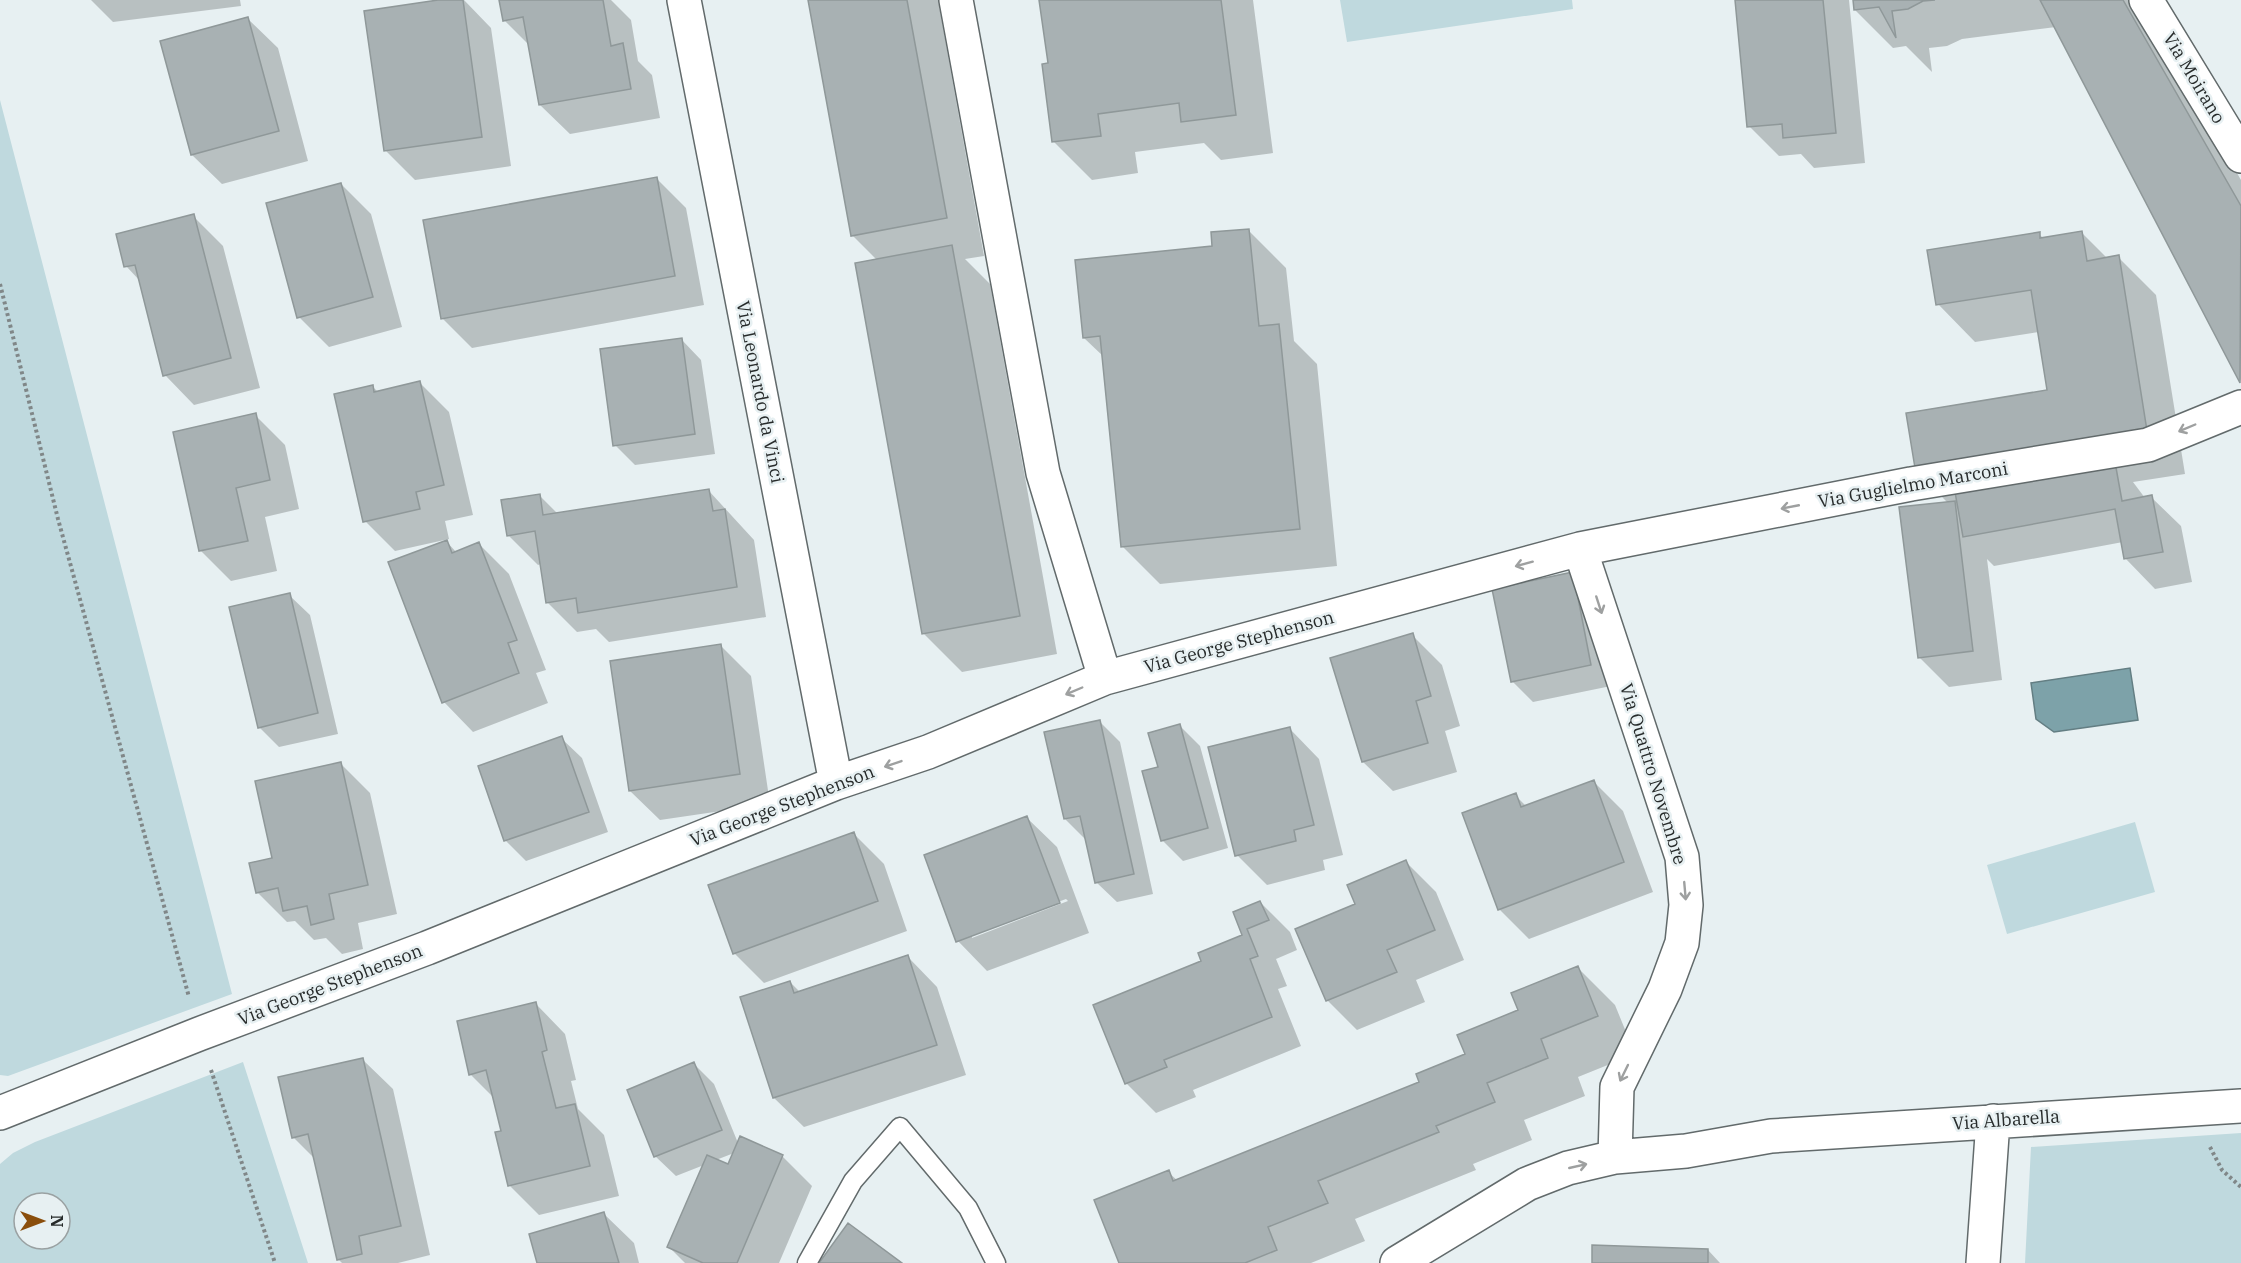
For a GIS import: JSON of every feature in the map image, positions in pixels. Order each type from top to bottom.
[{"type":"street","name":"Via Leonardo da Vinci","points":[[684,0],[836,783]]},
{"type":"street","points":[[956,0],[1043,473],[1105,678]]},
{"type":"street","name":"Via Moirano","points":[[2146,0],[2241,156]]},
{"type":"street","name":"Via Guglielmo Marconi","points":[[1580,549],[1911,484],[2148,445],[2241,407]]},
{"type":"street","name":"Via George Stephenson","points":[[0,1113],[199,1034],[427,948],[836,783],[928,752],[1105,678],[1580,549]]},
{"type":"street","name":"Via Quattro Novembre","points":[[1580,549],[1682,857],[1686,905],[1682,943],[1665,989],[1617,1086],[1615,1147]]},
{"type":"street","name":"Via Albarella","points":[[1615,1147],[1684,1132],[1771,1136],[2241,1106]]},
{"type":"street","points":[[1983,1263],[1993,1121]]},
{"type":"street","points":[[1388,1263],[1400,1247],[1421,1229],[1520,1166],[1565,1146],[1615,1147]]},
{"type":"street","points":[[1397,1263],[1527,1184],[1615,1147]]},
{"type":"lane","points":[[807,1263],[853,1181],[900,1127],[968,1208],[996,1263]]},
{"type":"path","points":[[0,284],[58,519],[199,1034],[275,1263]]},
{"type":"path","points":[[2192,1109],[2222,1170],[2241,1187]]},
{"type":"shaded area","points":[[1340,0],[1572,0],[1573,9],[1347,42]]},
{"type":"shaded area","points":[[0,100],[232,994],[8,1076],[0,1075]]},
{"type":"shaded area","points":[[2130,668],[2138,720],[2054,732],[2036,719],[2031,683]]},
{"type":"shaded area","points":[[2135,822],[2155,892],[2007,934],[1987,865]]},
{"type":"shaded area","points":[[243,1062],[308,1263],[0,1263],[0,1164],[13,1153],[35,1142]]},
{"type":"shaded area","points":[[2241,1133],[2241,1263],[2025,1263],[2031,1147]]},
{"type":"building","points":[[438,0],[463,0],[482,137],[384,151],[364,11]]},
{"type":"building","points":[[499,0],[603,0],[611,46],[623,43],[631,89],[539,105],[523,17],[503,21]]},
{"type":"building","points":[[808,0],[907,0],[947,218],[851,236]]},
{"type":"building","points":[[1039,0],[1221,0],[1236,115],[1181,122],[1179,103],[1098,114],[1101,136],[1052,142],[1042,64],[1048,63]]},
{"type":"building","points":[[1735,0],[1823,0],[1836,133],[1783,138],[1782,124],[1747,127]]},
{"type":"building","points":[[1853,0],[1935,0],[1923,1],[1908,9],[1892,11],[1896,38],[1879,7],[1854,10]]},
{"type":"building","points":[[2040,0],[2123,0],[2241,206],[2240,383]]},
{"type":"building","points":[[248,17],[279,131],[191,155],[160,41]]},
{"type":"building","points":[[657,177],[675,276],[441,319],[423,220]]},
{"type":"building","points":[[341,183],[373,297],[297,318],[266,203]]},
{"type":"building","points":[[194,214],[231,358],[163,376],[135,265],[124,267],[116,234]]},
{"type":"building","points":[[1249,229],[1259,326],[1279,324],[1300,529],[1121,547],[1100,336],[1083,338],[1075,260],[1212,246],[1211,232]]},
{"type":"building","points":[[2082,231],[2087,261],[2119,255],[2148,437],[1916,474],[1906,413],[2047,390],[2031,290],[1936,305],[1927,250],[2040,232],[2040,238]]},
{"type":"building","points":[[952,245],[1020,616],[922,634],[855,263]]},
{"type":"building","points":[[682,338],[695,434],[613,446],[600,349]]},
{"type":"building","points":[[420,381],[444,485],[416,492],[420,509],[363,522],[334,394],[373,385],[374,392]]},
{"type":"building","points":[[256,413],[270,480],[236,488],[248,541],[199,551],[173,432]]},
{"type":"building","points":[[2115,462],[2122,501],[2152,495],[2163,552],[2124,559],[2115,509],[1963,537],[1955,492]]},
{"type":"building","points":[[709,489],[713,511],[725,509],[737,587],[578,613],[576,598],[546,603],[535,531],[507,536],[501,500],[540,494],[543,515]]},
{"type":"building","points":[[1955,501],[1973,651],[1918,658],[1899,507]]},
{"type":"building","points":[[447,540],[452,553],[479,542],[517,640],[508,643],[519,673],[442,703],[388,562]]},
{"type":"building","points":[[1573,572],[1591,665],[1511,682],[1492,589]]},
{"type":"building","points":[[290,593],[318,713],[258,728],[229,607]]},
{"type":"building","points":[[1413,633],[1431,696],[1416,701],[1428,743],[1362,762],[1330,658]]},
{"type":"building","points":[[721,644],[740,774],[629,791],[610,661]]},
{"type":"building","points":[[1100,720],[1134,874],[1095,883],[1080,816],[1064,819],[1044,732]]},
{"type":"building","points":[[1180,724],[1208,828],[1161,841],[1142,771],[1158,767],[1148,733]]},
{"type":"building","points":[[1290,727],[1314,825],[1294,830],[1296,841],[1235,856],[1208,747]]},
{"type":"building","points":[[562,736],[589,812],[504,841],[478,766]]},
{"type":"building","points":[[341,762],[368,885],[329,894],[334,919],[311,925],[307,906],[283,911],[278,888],[256,893],[249,863],[272,858],[255,781]]},
{"type":"building","points":[[1594,780],[1624,862],[1498,910],[1462,813],[1516,793],[1521,807]]},
{"type":"building","points":[[1027,816],[1060,903],[956,942],[924,855]]},
{"type":"building","points":[[854,832],[878,901],[733,954],[708,885]]},
{"type":"building","points":[[1406,860],[1435,930],[1387,950],[1397,972],[1326,1001],[1295,929],[1355,904],[1347,885]]},
{"type":"building","points":[[1260,901],[1269,920],[1247,929],[1258,956],[1250,959],[1272,1017],[1164,1060],[1167,1067],[1125,1084],[1093,1005],[1201,961],[1198,953],[1242,935],[1233,912]]},
{"type":"building","points":[[908,955],[937,1045],[773,1098],[740,997],[790,981],[794,993]]},
{"type":"building","points":[[1578,966],[1598,1016],[1541,1039],[1548,1058],[1487,1083],[1495,1102],[1436,1126],[1439,1132],[1318,1181],[1328,1203],[1268,1227],[1277,1250],[1245,1263],[1119,1263],[1094,1200],[1169,1170],[1173,1181],[1419,1082],[1416,1074],[1465,1054],[1457,1035],[1518,1010],[1511,993]]},
{"type":"building","points":[[536,1002],[547,1050],[542,1052],[556,1108],[575,1104],[590,1166],[508,1186],[495,1132],[501,1131],[486,1070],[469,1075],[457,1021]]},
{"type":"building","points":[[363,1058],[401,1226],[359,1236],[362,1254],[337,1260],[308,1134],[292,1138],[278,1077]]},
{"type":"building","points":[[694,1062],[722,1130],[654,1157],[627,1090]]},
{"type":"building","points":[[740,1136],[783,1155],[737,1263],[703,1263],[667,1247],[707,1155],[728,1164]]},
{"type":"building","points":[[604,1212],[619,1263],[537,1263],[529,1234]]},
{"type":"building","points":[[848,1223],[902,1263],[819,1263]]},
{"type":"building","points":[[1592,1245],[1708,1249],[1708,1263],[1592,1263]]}]
